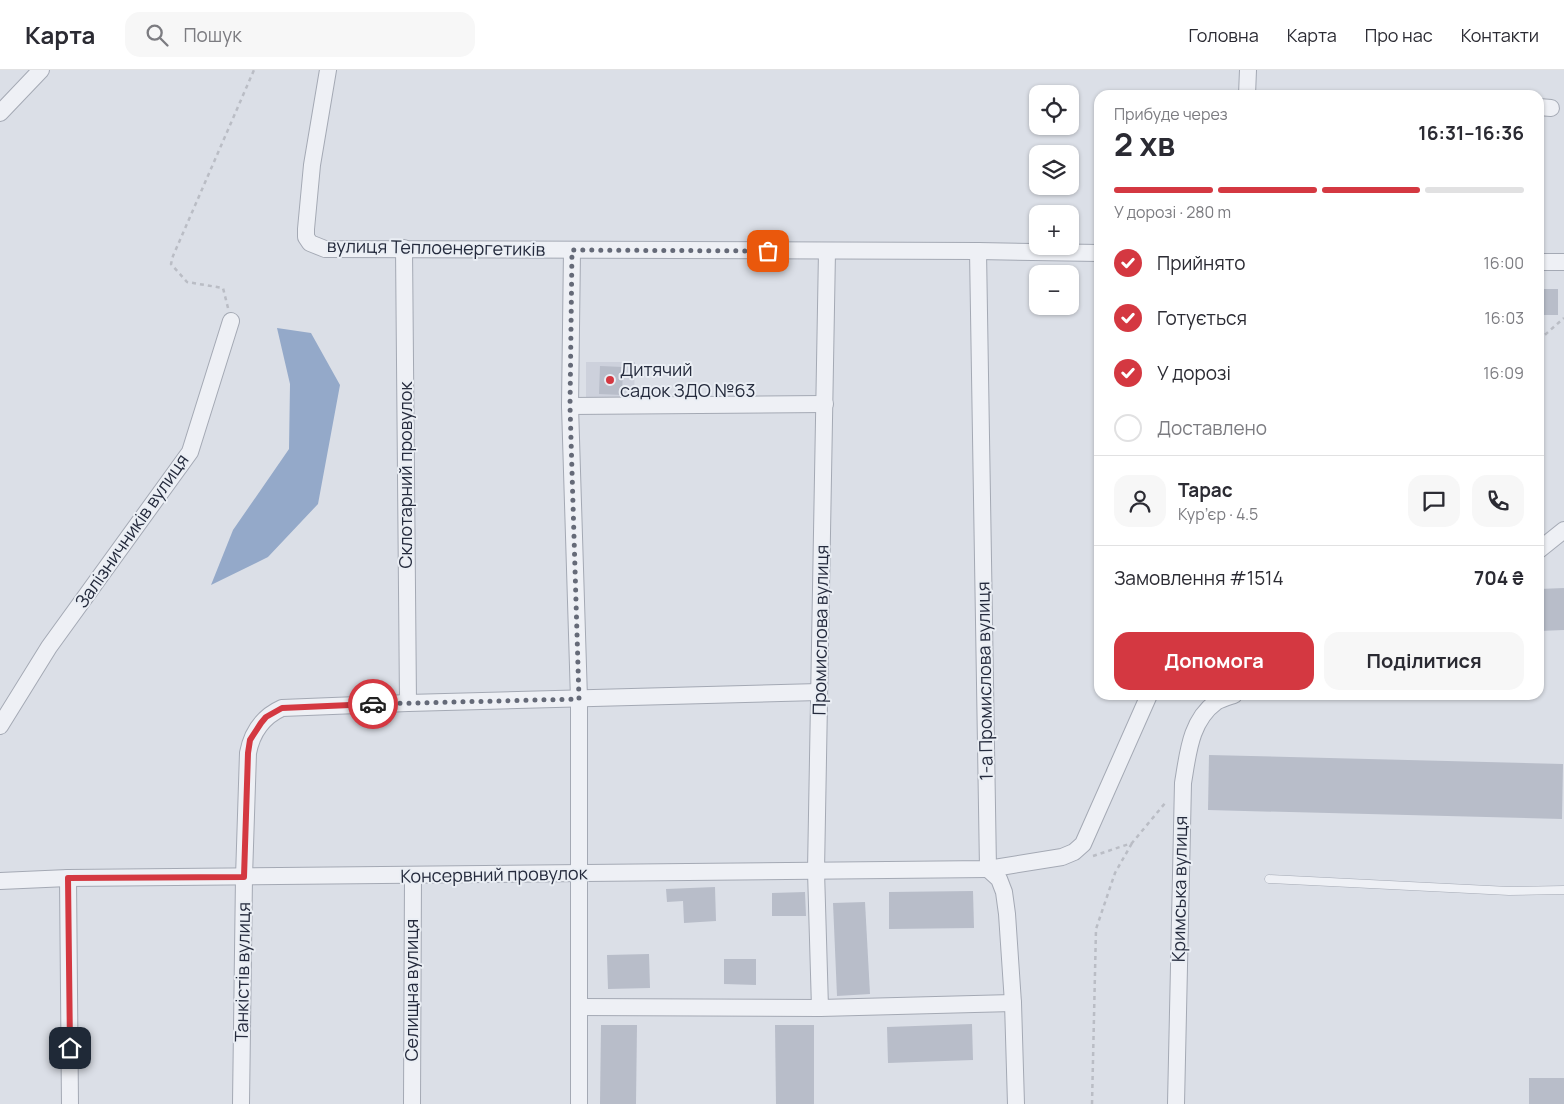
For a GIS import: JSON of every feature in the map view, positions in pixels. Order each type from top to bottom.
[{"type":"street","points":[[0,113],[41,70]]},
{"type":"street","name":"вулиця Теплоенергетиків","points":[[328,70],[312,165],[306,237],[310,244],[325,249],[1094,253]]},
{"type":"street","points":[[1247,90],[1248,70]]},
{"type":"street","name":"Склотарний провулок","points":[[404,248],[408,702]]},
{"type":"street","points":[[572,250],[570,406],[579,699],[579,1104]]},
{"type":"street","name":"Промислова вулиця","points":[[820,1008],[816,871],[827,251]]},
{"type":"street","name":"1-а Промислова вулиця","points":[[978,251],[988,869]]},
{"type":"street","points":[[1544,262],[1564,262]]},
{"type":"street","name":"Залізничників вулиця","points":[[0,726],[50,647],[190,452],[231,321]]},
{"type":"street","points":[[570,406],[825,404]]},
{"type":"street","points":[[1544,546],[1564,530]]},
{"type":"street","points":[[408,702],[819,692]]},
{"type":"street","name":"Консервний провулок","points":[[0,881],[68,878],[988,869],[1062,857],[1074,852],[1083,844],[1146,700]]},
{"type":"street","name":"Кримська вулиця","points":[[1176,1104],[1183,783],[1189,744],[1199,719],[1216,702],[1221,700]]},
{"type":"street","name":"Танкістів вулиця","points":[[241,1104],[244,877],[250,740],[266,717],[282,708],[408,702]]},
{"type":"street","points":[[988,869],[999,879],[1004,892],[1013,1004],[1016,1104]]},
{"type":"street","name":"Селищна вулиця","points":[[412,1104],[413,876]]},
{"type":"street","points":[[68,878],[70,1104]]},
{"type":"street","points":[[580,1007],[820,1008],[1013,1004]]},
{"type":"lane","points":[[1269,879],[1509,891],[1564,890]]},
{"type":"path","points":[[231,321],[222,288],[187,282],[170,264],[254,70]]},
{"type":"path","points":[[1544,336],[1564,318]]},
{"type":"path","points":[[1092,1104],[1096,929],[1114,873],[1132,844],[1183,783]]},
{"type":"path","points":[[1088,856],[1097,856],[1132,844]]},
{"type":"shaded area","name":"Дитячий садок ЗДО №63","points":[[586,362],[635,362],[634,398],[586,397]]},
{"type":"water","points":[[277,328],[311,333],[340,385],[318,504],[268,557],[211,585],[233,530],[289,449],[290,384]]},
{"type":"building","points":[[1544,289],[1558,289],[1558,315],[1544,315]]},
{"type":"building","points":[[600,366],[623,367],[622,395],[599,394]]},
{"type":"building","points":[[1564,588],[1564,630],[1544,631],[1544,589]]},
{"type":"building","points":[[1209,755],[1563,764],[1562,819],[1208,810]]},
{"type":"building","points":[[715,887],[716,921],[684,923],[683,901],[667,902],[666,889]]},
{"type":"building","points":[[973,891],[974,928],[889,929],[889,892]]},
{"type":"building","points":[[805,892],[806,916],[772,916],[772,893]]},
{"type":"building","points":[[865,902],[870,994],[837,996],[833,903]]},
{"type":"building","points":[[649,954],[650,988],[608,989],[607,955]]},
{"type":"building","points":[[724,959],[756,959],[756,985],[724,984]]},
{"type":"building","points":[[972,1024],[973,1060],[888,1063],[887,1027]]},
{"type":"building","points":[[601,1025],[637,1025],[636,1104],[600,1104]]},
{"type":"building","points":[[775,1025],[814,1025],[814,1104],[776,1104]]},
{"type":"building","points":[[1529,1078],[1564,1078],[1564,1104],[1529,1104]]},
{"type":"way so far","points":[[373,704],[579,699],[570,406],[572,250],[768,251]]},
{"type":"place","name":"Дитячий садок ЗДО №63","points":[[610,380]]},
{"type":"route","points":[[70,1048],[68,878],[244,877],[248,753],[250,740],[255,731],[266,717],[282,708],[373,704]]}]
